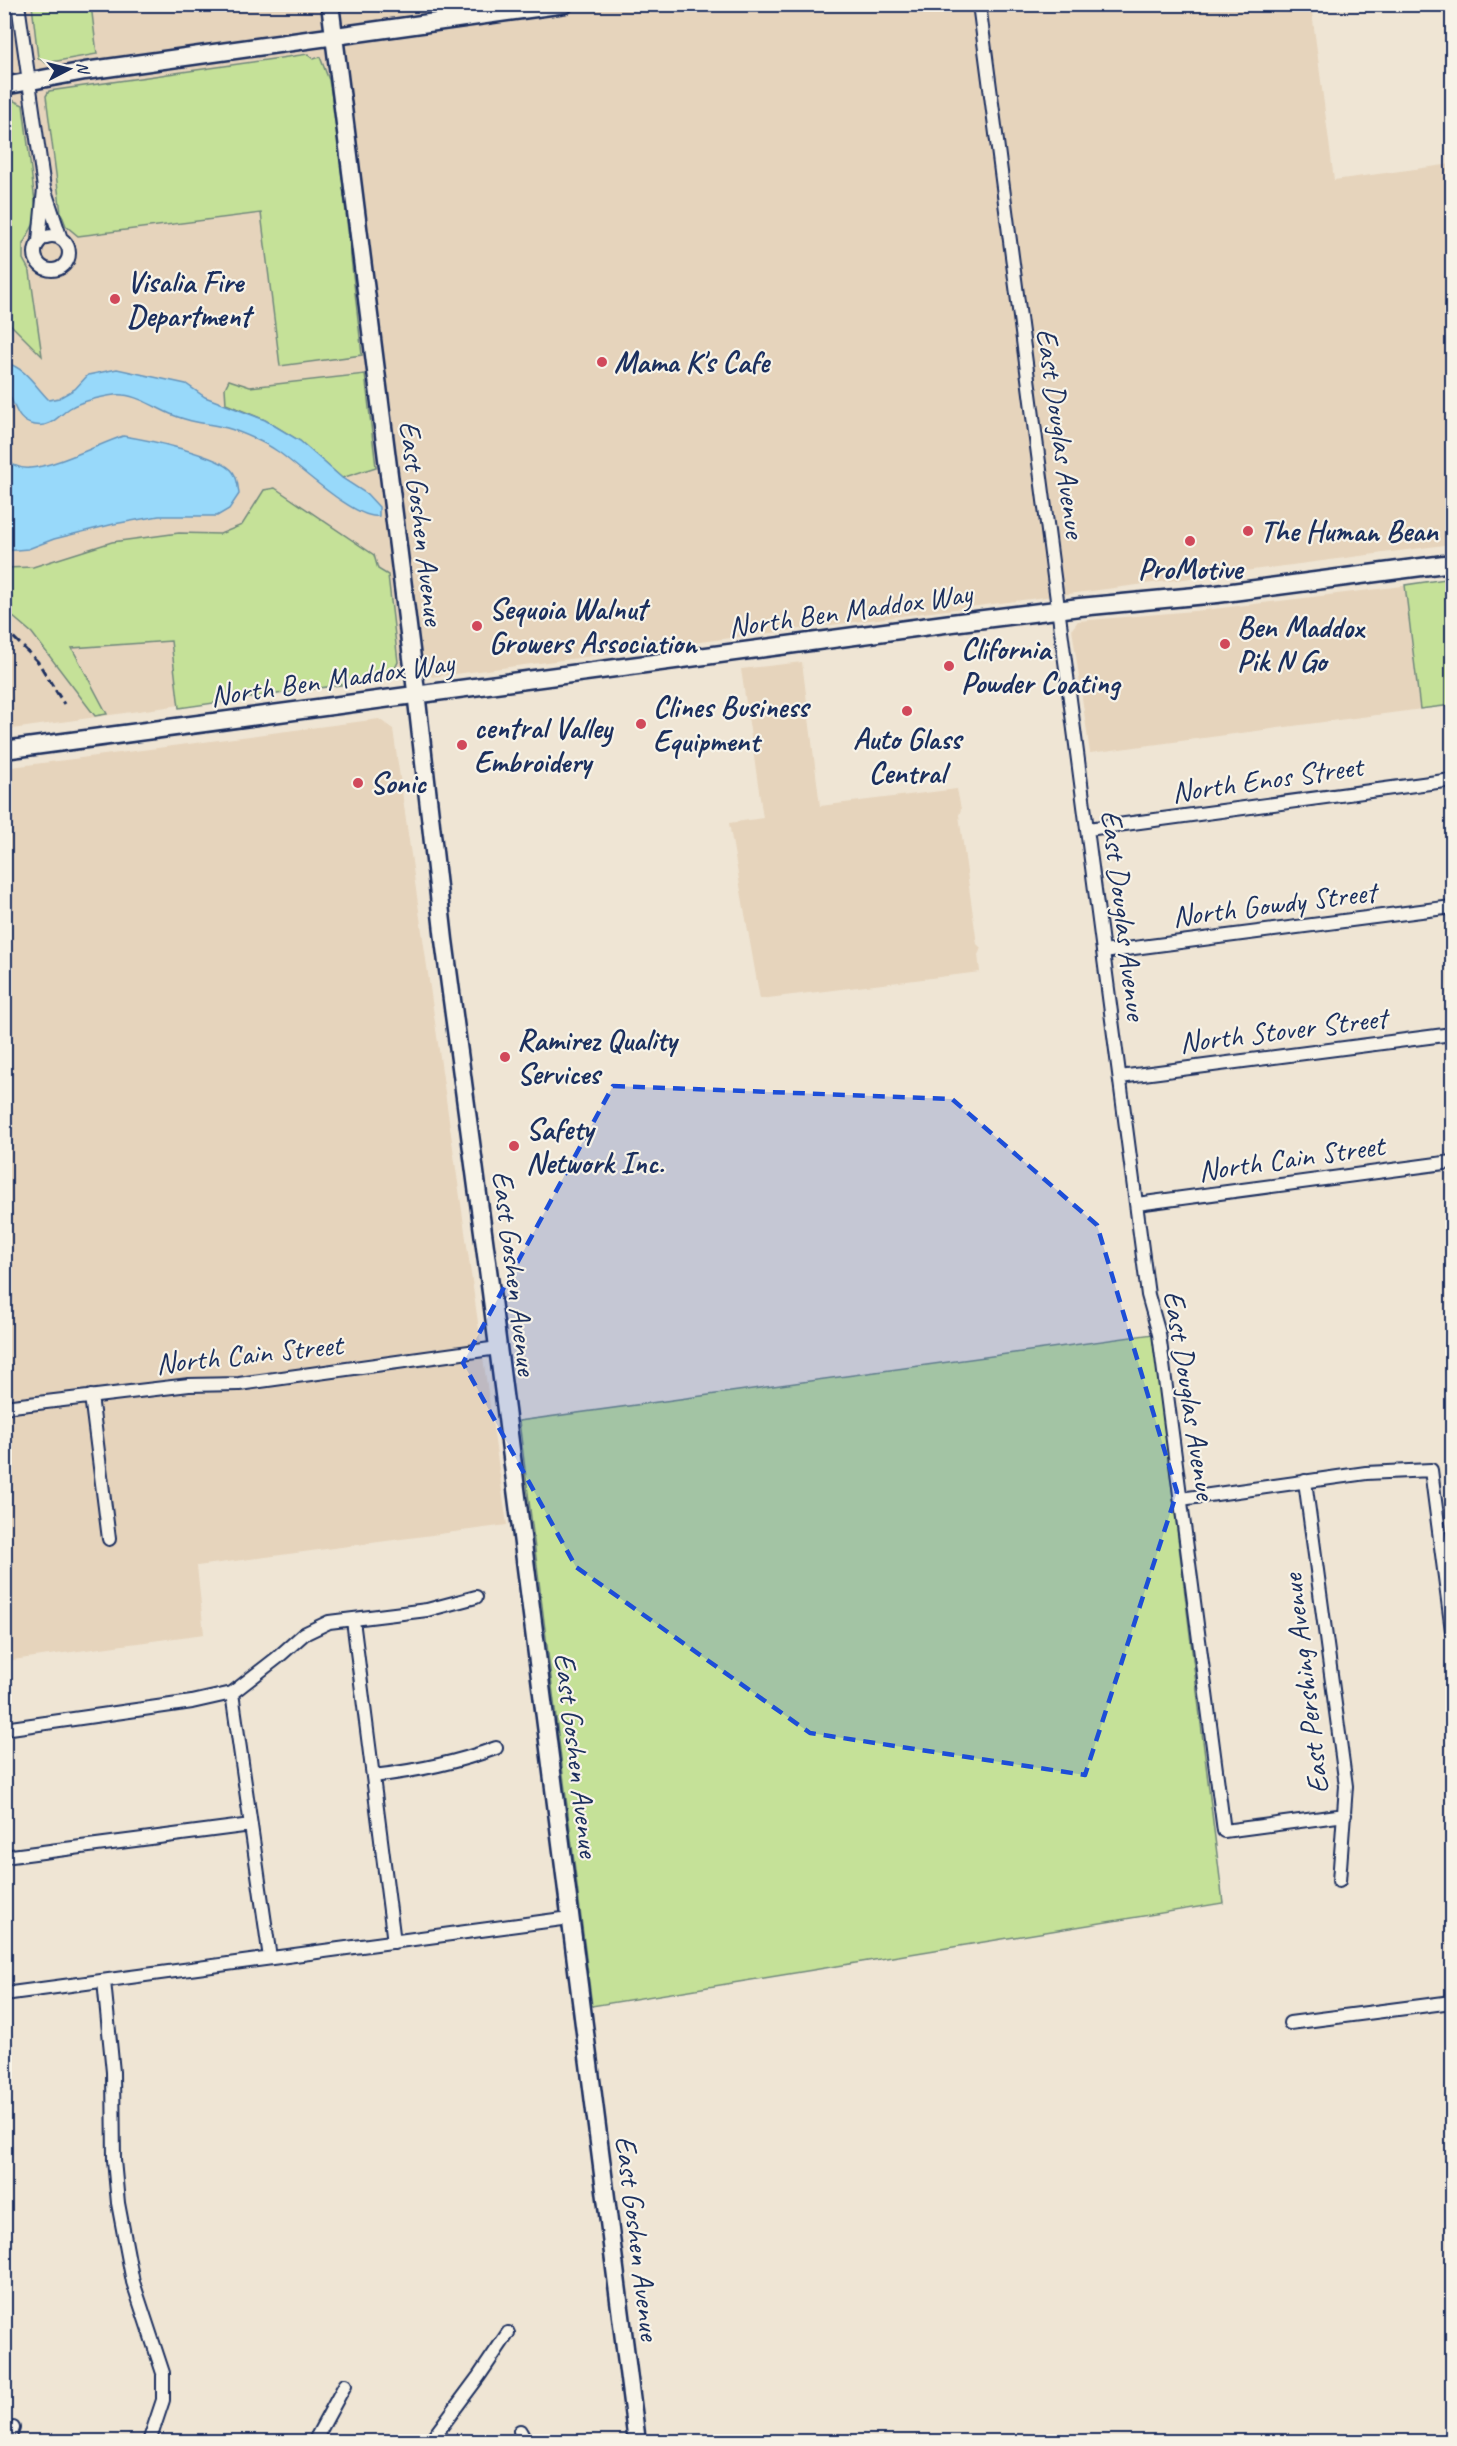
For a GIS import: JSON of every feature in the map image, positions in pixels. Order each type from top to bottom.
[{"type":"street","points":[[18,4],[44,188],[61,239],[67,247],[68,256],[63,265],[52,270],[43,267],[36,260],[35,250],[39,241],[44,188]]},
{"type":"street","name":"East Goshen Avenue","points":[[330,4],[416,695],[444,940],[637,2442]]},
{"type":"street","points":[[4,86],[85,71],[334,35],[470,11],[565,4]]},
{"type":"street","name":"East Douglas Avenue","points":[[978,4],[1148,1295],[1159,1334],[1224,1831],[1345,1815]]},
{"type":"street","points":[[39,241],[52,236],[61,239]]},
{"type":"street","name":"North Ben Maddox Way","points":[[4,750],[1058,610],[1217,594],[1452,563]]},
{"type":"street","name":"North Enos Street","points":[[1088,829],[1452,780]]},
{"type":"street","name":"North Gowdy Street","points":[[1103,952],[1452,907]]},
{"type":"street","name":"North Stover Street","points":[[1120,1077],[1452,1034]]},
{"type":"street","name":"North Cain Street","points":[[1137,1204],[1452,1162]]},
{"type":"street","name":"North Cain Street","points":[[4,1407],[189,1385],[250,1383],[498,1348]]},
{"type":"street","points":[[91,1396],[108,1539]]},
{"type":"street","points":[[1181,1499],[1366,1473],[1431,1470],[1452,1631]]},
{"type":"street","name":"East Pershing Avenue","points":[[1305,1481],[1346,1786],[1339,1881]]},
{"type":"street","points":[[4,1729],[192,1702],[232,1693],[278,1658],[304,1634],[329,1622],[427,1610],[476,1597]]},
{"type":"street","points":[[353,1620],[394,1942]]},
{"type":"street","points":[[232,1693],[270,1958]]},
{"type":"street","points":[[373,1776],[434,1767],[464,1760],[496,1748]]},
{"type":"street","points":[[4,1857],[251,1825]]},
{"type":"street","points":[[4,1994],[570,1918]]},
{"type":"street","points":[[104,1981],[113,2072],[114,2160],[118,2203],[134,2282],[163,2373],[163,2400],[149,2442]]},
{"type":"street","points":[[1290,2023],[1452,2002]]},
{"type":"street","points":[[430,2442],[508,2333]]},
{"type":"street","points":[[314,2442],[345,2385]]},
{"type":"street","points":[[8,2442],[12,2428]]},
{"type":"highlighted area","points":[[613,1086],[952,1099],[1097,1225],[1177,1492],[1085,1775],[810,1733],[576,1567],[463,1363]]},
{"type":"shaded area","points":[[4,5],[1311,5],[1334,180],[1452,164],[1452,544],[432,677],[423,667],[393,670],[384,676],[5,730]]},
{"type":"shaded area","points":[[1452,580],[1452,705],[1090,753],[1072,629],[1078,621],[1205,610]]},
{"type":"shaded area","points":[[802,662],[820,806],[957,789],[977,944],[981,948],[978,955],[980,972],[760,999],[729,823],[763,818],[741,669]]},
{"type":"shaded area","points":[[379,719],[393,729],[507,1525],[197,1566],[204,1634],[5,1661],[4,768]]},
{"type":"green space","points":[[32,5],[91,5],[97,54],[46,63],[38,58]]},
{"type":"green space","points":[[308,54],[314,59],[320,57],[329,80],[362,355],[280,366],[261,213],[78,236],[66,226],[61,213],[46,96],[49,91]]},
{"type":"green space","points":[[12,100],[23,105],[37,218],[23,244],[23,259],[30,272],[42,356],[5,319],[4,101]]},
{"type":"green space","points":[[365,374],[376,467],[342,478],[300,441],[265,420],[226,404],[225,388],[229,380],[250,387]]},
{"type":"green space","points":[[275,488],[374,555],[378,569],[388,575],[398,662],[390,678],[179,708],[171,641],[72,648],[107,714],[95,716],[32,633],[5,610],[5,568],[33,567],[112,542],[179,533],[220,534],[242,525],[264,490]]},
{"type":"green space","points":[[1452,578],[1452,705],[1420,709],[1405,585]]},
{"type":"green space","points":[[1153,1334],[1223,1903],[592,2006],[519,1421]]},
{"type":"water","points":[[5,362],[25,373],[49,400],[59,398],[75,389],[88,375],[117,369],[186,384],[205,397],[265,420],[300,441],[342,478],[367,494],[379,507],[379,516],[356,510],[327,491],[277,451],[260,441],[227,428],[178,417],[130,396],[111,395],[96,398],[74,406],[46,425],[28,423],[19,415],[5,389]]},
{"type":"water","points":[[123,436],[181,449],[226,466],[237,480],[239,494],[229,509],[217,516],[159,516],[114,524],[54,539],[28,549],[5,551],[5,459],[20,467],[40,466]]},
{"type":"railway","points":[[4,628],[38,662],[64,704]]},
{"type":"place","name":"Visalia Fire Department","points":[[115,299]]},
{"type":"place","name":"Mama K's Cafe","points":[[602,362]]},
{"type":"place","name":"The Human Bean","points":[[1248,531]]},
{"type":"place","name":"ProMotive","points":[[1190,541]]},
{"type":"place","name":"Sequoia Walnut Growers Association","points":[[477,626]]},
{"type":"place","name":"Ben Maddox Pik N Go","points":[[1225,644]]},
{"type":"place","name":"Clifornia Powder Coating","points":[[949,666]]},
{"type":"place","name":"Auto Glass Central","points":[[907,711]]},
{"type":"place","name":"Clines Business Equipment","points":[[641,724]]},
{"type":"place","name":"central Valley Embroidery","points":[[462,745]]},
{"type":"place","name":"Sonic","points":[[358,783]]},
{"type":"place","name":"Ramirez Quality Services","points":[[505,1057]]},
{"type":"place","name":"Safety Network Inc.","points":[[514,1146]]}]
